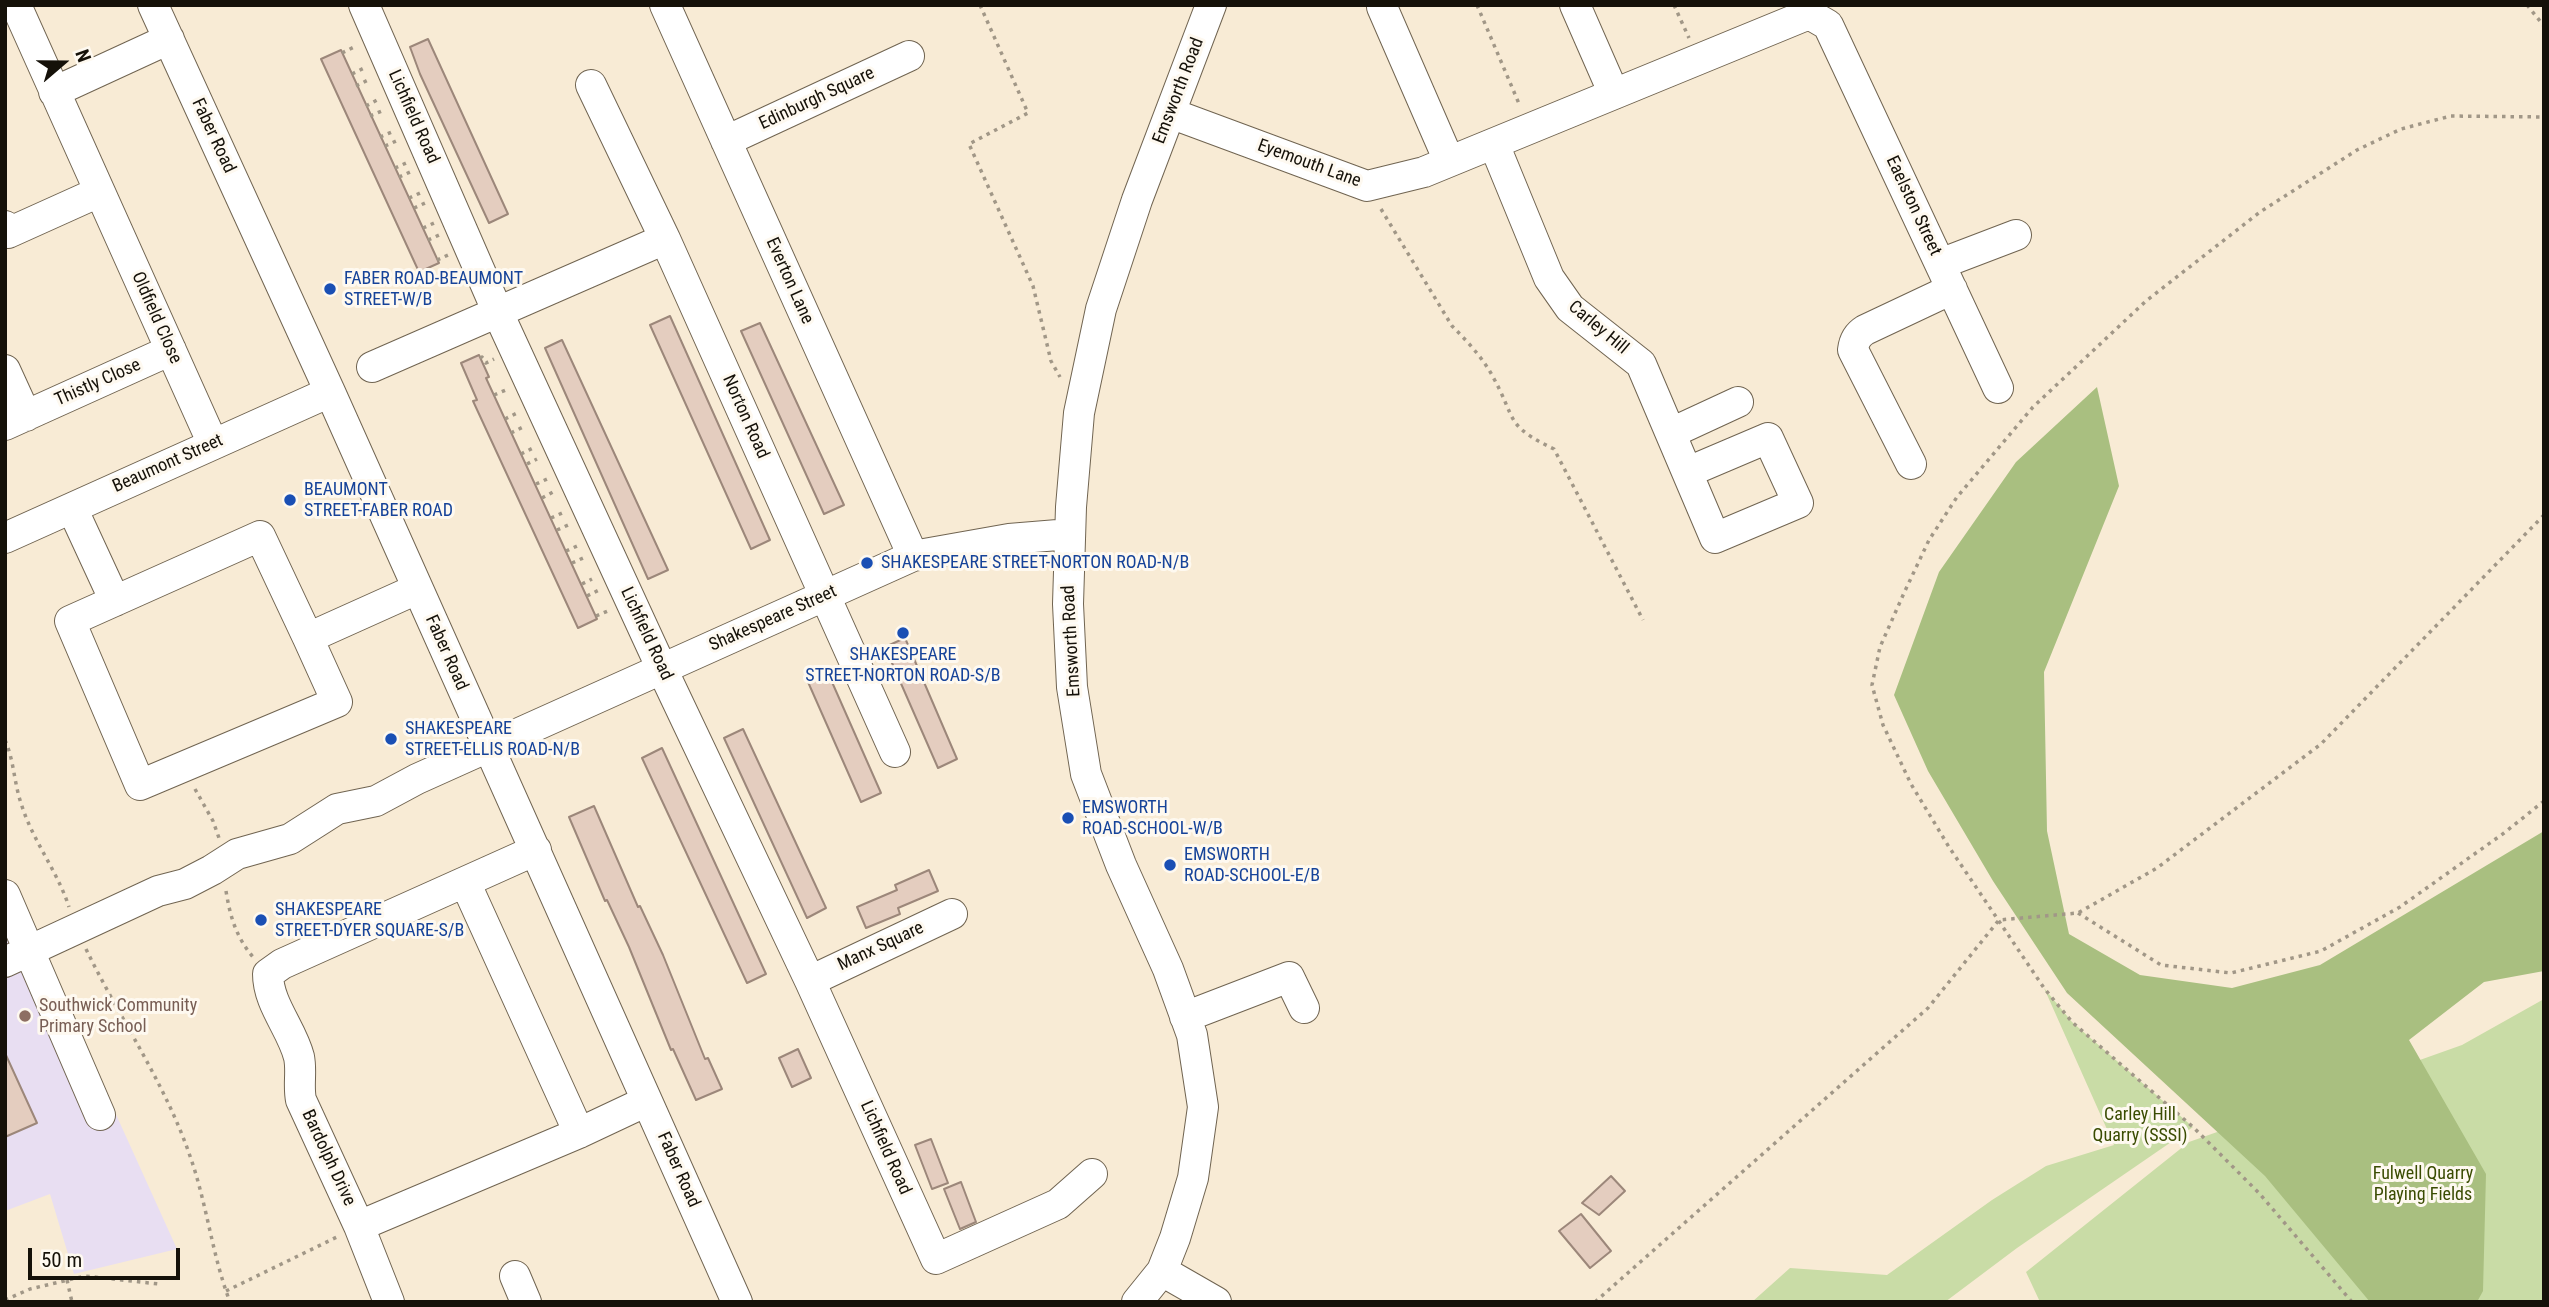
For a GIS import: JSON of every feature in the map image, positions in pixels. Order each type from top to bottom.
[{"type":"street","name":"Oldfield Close","points":[[16,5],[213,444]]},
{"type":"street","name":"Faber Road","points":[[153,5],[330,392],[737,1302]]},
{"type":"street","name":"Lichfield Road","points":[[364,5],[498,311],[662,669],[810,981],[936,1259],[1058,1204],[1092,1174]]},
{"type":"street","name":"Everton Lane","points":[[664,5],[913,556]]},
{"type":"street","name":"Emsworth Road","points":[[1162,1271],[1193,1178],[1203,1107],[1192,1035],[1168,968],[1121,865],[1086,774],[1072,687],[1068,604],[1070,534],[1079,413],[1101,309],[1137,201],[1211,5]]},
{"type":"street","points":[[1575,5],[1614,94]]},
{"type":"street","points":[[1382,7],[1450,161]]},
{"type":"street","name":"Eyemouth Lane","points":[[1170,113],[1367,186],[1424,172],[1494,144],[1698,59],[1780,15],[1809,14],[1828,25]]},
{"type":"street","name":"Eaelston Street","points":[[1828,25],[1998,388]]},
{"type":"street","points":[[54,92],[169,39]]},
{"type":"street","name":"Edinburgh Square","points":[[726,141],[909,56]]},
{"type":"street","name":"Norton Road","points":[[591,85],[665,239],[895,752]]},
{"type":"street","name":"Carley Hill","points":[[1494,144],[1549,278],[1570,308],[1641,365],[1688,472]]},
{"type":"street","points":[[5,226],[8,233],[99,192]]},
{"type":"street","points":[[1911,464],[1853,350],[1853,344],[1860,333],[2016,234]]},
{"type":"street","points":[[372,367],[665,239]]},
{"type":"street","name":"Thistly Close","points":[[5,370],[15,420],[171,350]]},
{"type":"street","name":"Beaumont Street","points":[[5,538],[330,392]]},
{"type":"street","points":[[1671,433],[1738,402]]},
{"type":"street","points":[[72,508],[115,601]]},
{"type":"street","name":"Shakespeare Street","points":[[17,955],[158,891],[185,884],[237,854],[290,839],[337,809],[376,801],[417,779],[913,556],[1009,539],[1070,534]]},
{"type":"street","points":[[260,536],[307,638],[337,702],[139,785],[70,621],[260,536]]},
{"type":"street","points":[[307,638],[417,589]]},
{"type":"street","name":"Bardolph Drive","points":[[389,1302],[359,1226],[301,1100],[298,1086],[299,1058],[271,992],[268,974],[282,964],[536,850]]},
{"type":"street","points":[[466,882],[579,1133]]},
{"type":"street","points":[[5,895],[17,955],[100,1115]]},
{"type":"street","name":"Manx Square","points":[[810,981],[952,914]]},
{"type":"street","points":[[1185,1017],[1289,977],[1304,1008]]},
{"type":"street","points":[[359,1226],[579,1133],[647,1101]]},
{"type":"street","points":[[1136,1302],[1162,1271],[1216,1302]]},
{"type":"path","points":[[981,5],[1028,113],[969,144],[1032,286],[1051,361],[1079,413]]},
{"type":"path","points":[[1477,5],[1530,129]]},
{"type":"path","points":[[1674,5],[1698,59]]},
{"type":"path","points":[[2527,5],[2544,26]]},
{"type":"path","points":[[2352,1302],[2259,1193],[2212,1146],[2072,1022],[2044,988],[1949,847],[1911,784],[1883,725],[1872,685],[1880,647],[1904,593],[1929,540],[1957,497],[2033,407],[2146,301],[2260,212],[2357,150],[2401,129],[2451,116],[2544,117]]},
{"type":"path","points":[[1367,186],[1452,326],[1466,340],[1493,377],[1512,420],[1527,436],[1554,449],[1643,620]]},
{"type":"path","points":[[480,358],[482,357],[485,363],[494,359]]},
{"type":"path","points":[[1595,1302],[1928,1007],[1999,920],[2078,913],[2157,868],[2321,744],[2544,515]]},
{"type":"path","points":[[5,740],[21,804],[35,837],[63,888],[77,929],[104,986],[148,1060],[176,1119],[191,1157],[230,1302]]},
{"type":"path","points":[[2078,913],[2161,965],[2231,973],[2321,951],[2400,907],[2544,801]]},
{"type":"path","points":[[226,1291],[359,1226]]},
{"type":"path","points":[[5,1300],[30,1289],[85,1276],[159,1284]]},
{"type":"path","points":[[67,1280],[72,1302]]},
{"type":"shaded area","name":"Southwick Community Primary School","points":[[5,921],[114,1110],[177,1249],[74,1274],[50,1194],[5,1211]]},
{"type":"green space","points":[[2097,387],[2119,486],[2044,672],[2047,831],[2069,934],[2140,975],[2232,988],[2320,965],[2544,831],[2544,971],[2484,982],[2409,1040],[2486,1174],[2483,1291],[2477,1302],[2370,1302],[2265,1176],[2067,993],[1993,881],[1928,771],[1894,695],[1939,572],[2016,462]]},
{"type":"green space","name":"Carley Hill Quarry (SSSI)","points":[[2044,988],[2072,1022],[2193,1127],[2017,1248],[1945,1302],[1752,1302],[1790,1268],[1887,1275],[1992,1200],[2046,1166],[2114,1145]]},
{"type":"green space","name":"Fulwell Quarry Playing Fields","points":[[2544,999],[2544,1302],[2040,1302],[2026,1272],[2189,1142],[2462,1045]]},
{"type":"building","points":[[428,39],[508,214],[489,223],[410,47]]},
{"type":"building","points":[[341,50],[439,263],[419,272],[321,59]]},
{"type":"building","points":[[670,316],[770,540],[751,549],[650,325]]},
{"type":"building","points":[[760,323],[844,505],[824,514],[741,331]]},
{"type":"building","points":[[562,340],[668,570],[648,579],[545,348]]},
{"type":"building","points":[[479,355],[489,377],[486,378],[597,619],[578,628],[473,401],[477,400],[461,363]]},
{"type":"building","points":[[905,638],[957,759],[938,768],[885,647]]},
{"type":"building","points":[[828,673],[881,793],[861,802],[808,682]]},
{"type":"building","points":[[743,729],[826,908],[807,918],[724,738]]},
{"type":"building","points":[[662,748],[766,974],[747,983],[642,758]]},
{"type":"building","points":[[594,806],[638,907],[640,906],[663,955],[705,1059],[708,1058],[722,1089],[696,1100],[673,1049],[671,1050],[629,947],[607,900],[605,901],[569,817]]},
{"type":"building","points":[[929,870],[938,891],[898,908],[900,914],[866,928],[857,907],[897,890],[895,885]]},
{"type":"building","points":[[798,1049],[811,1078],[792,1087],[779,1058]]},
{"type":"building","points":[[5,1053],[37,1123],[5,1137]]},
{"type":"building","points":[[931,1139],[948,1183],[932,1189],[915,1145]]},
{"type":"building","points":[[1611,1176],[1625,1191],[1599,1215],[1582,1203]]},
{"type":"building","points":[[961,1182],[976,1222],[960,1229],[944,1189]]},
{"type":"building","points":[[1581,1214],[1611,1251],[1590,1268],[1559,1231]]},
{"type":"place","name":"FABER ROAD-BEAUMONT STREET-W/B","points":[[330,289]]},
{"type":"place","name":"BEAUMONT STREET-FABER ROAD","points":[[290,500]]},
{"type":"place","name":"SHAKESPEARE STREET-NORTON ROAD-N/B","points":[[867,563]]},
{"type":"place","name":"SHAKESPEARE STREET-NORTON ROAD-S/B","points":[[903,633]]},
{"type":"place","name":"SHAKESPEARE STREET-ELLIS ROAD-N/B","points":[[391,739]]},
{"type":"place","name":"EMSWORTH ROAD-SCHOOL-W/B","points":[[1068,818]]},
{"type":"place","name":"EMSWORTH ROAD-SCHOOL-E/B","points":[[1170,865]]},
{"type":"place","name":"SHAKESPEARE STREET-DYER SQUARE-S/B","points":[[261,920]]},
{"type":"place","name":"Southwick Community Primary School","points":[[25,1016]]}]
